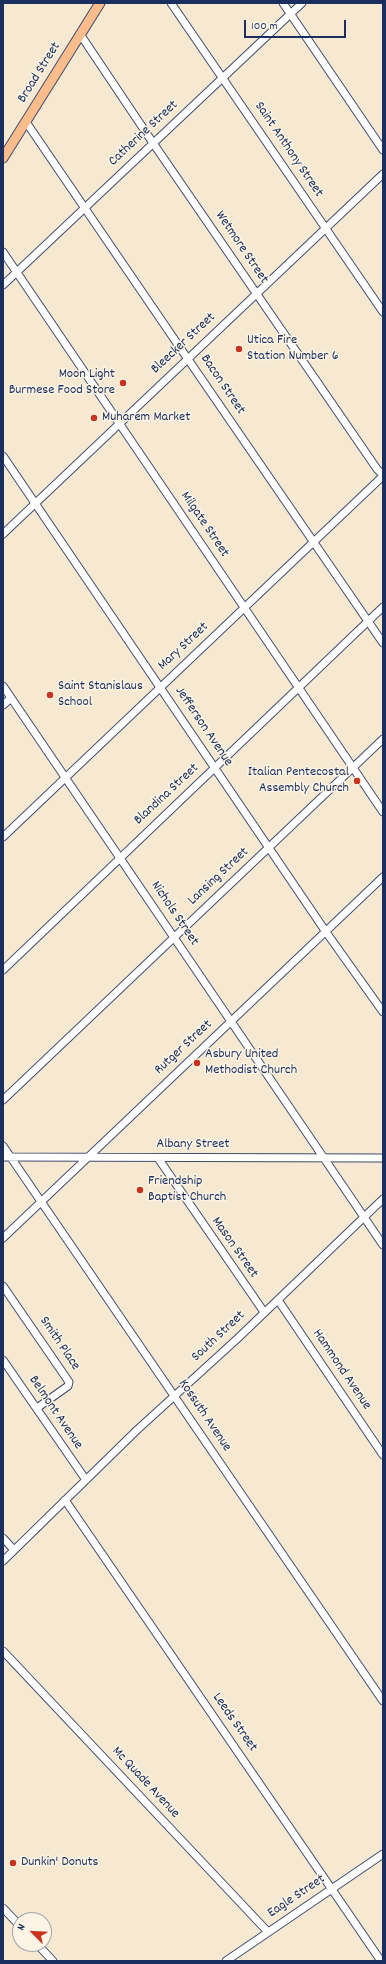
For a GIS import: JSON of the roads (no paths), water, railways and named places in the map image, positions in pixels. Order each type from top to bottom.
[{"type":"main road","name":"Broad Street","points":[[3,158],[100,3]]},
{"type":"street","name":"Saint Anthony Street","points":[[171,3],[383,312]]},
{"type":"street","points":[[283,3],[383,150]]},
{"type":"street","name":"Catherine Street","points":[[3,285],[302,3]]},
{"type":"street","name":"Wetmore Street","points":[[80,34],[256,294],[383,476]]},
{"type":"street","name":"Bacon Street","points":[[26,122],[138,288],[188,358],[383,643]]},
{"type":"street","name":"Bleecker Street","points":[[3,534],[383,174]]},
{"type":"street","name":"Milgate Street","points":[[3,252],[383,812]]},
{"type":"street","name":"Jefferson Avenue","points":[[3,456],[326,932],[383,1012]]},
{"type":"street","name":"Mary Street","points":[[3,837],[383,476]]},
{"type":"street","name":"Blandina Street","points":[[3,970],[383,607]]},
{"type":"street","name":"Nichols Street","points":[[3,686],[383,1245]]},
{"type":"street","points":[[3,706],[11,698]]},
{"type":"street","name":"Lansing Street","points":[[3,1100],[383,739]]},
{"type":"street","name":"Rutger Street","points":[[3,1238],[383,877]]},
{"type":"street","name":"Kossuth Avenue","points":[[3,1146],[7,1157],[41,1201],[383,1701]]},
{"type":"street","name":"Albany Street","points":[[7,1157],[383,1158]]},
{"type":"street","name":"Mason Street","points":[[158,1158],[264,1312]]},
{"type":"street","name":"South Street","points":[[3,1561],[65,1500],[174,1396],[278,1300],[383,1198]]},
{"type":"street","name":"Smith Place","points":[[3,1286],[69,1382],[68,1386],[37,1408]]},
{"type":"street","name":"Hammond Avenue","points":[[278,1300],[383,1455]]},
{"type":"street","name":"Belmont Avenue","points":[[3,1360],[86,1480]]},
{"type":"street","name":"Leeds Street","points":[[65,1500],[381,1961]]},
{"type":"street","points":[[3,1538],[14,1550]]},
{"type":"street","name":"Mc Quade Avenue","points":[[3,1651],[268,1932]]},
{"type":"street","name":"Eagle Street","points":[[226,1961],[383,1854]]},
{"type":"street","points":[[3,1908],[12,1918]]},
{"type":"street","points":[[45,1952],[53,1961]]},
{"type":"place","name":"Utica Fire Station Number 6","points":[[239,349]]},
{"type":"place","name":"Moon Light Burmese Food Store","points":[[123,383]]},
{"type":"place","name":"Muharem Market","points":[[94,418]]},
{"type":"place","name":"Saint Stanislaus School","points":[[50,695]]},
{"type":"place","name":"Italian Pentecostal Assembly Church","points":[[357,781]]},
{"type":"place","name":"Asbury United Methodist Church","points":[[197,1063]]},
{"type":"place","name":"Friendship Baptist Church","points":[[140,1190]]},
{"type":"place","name":"Dunkin' Donuts","points":[[13,1863]]}]
